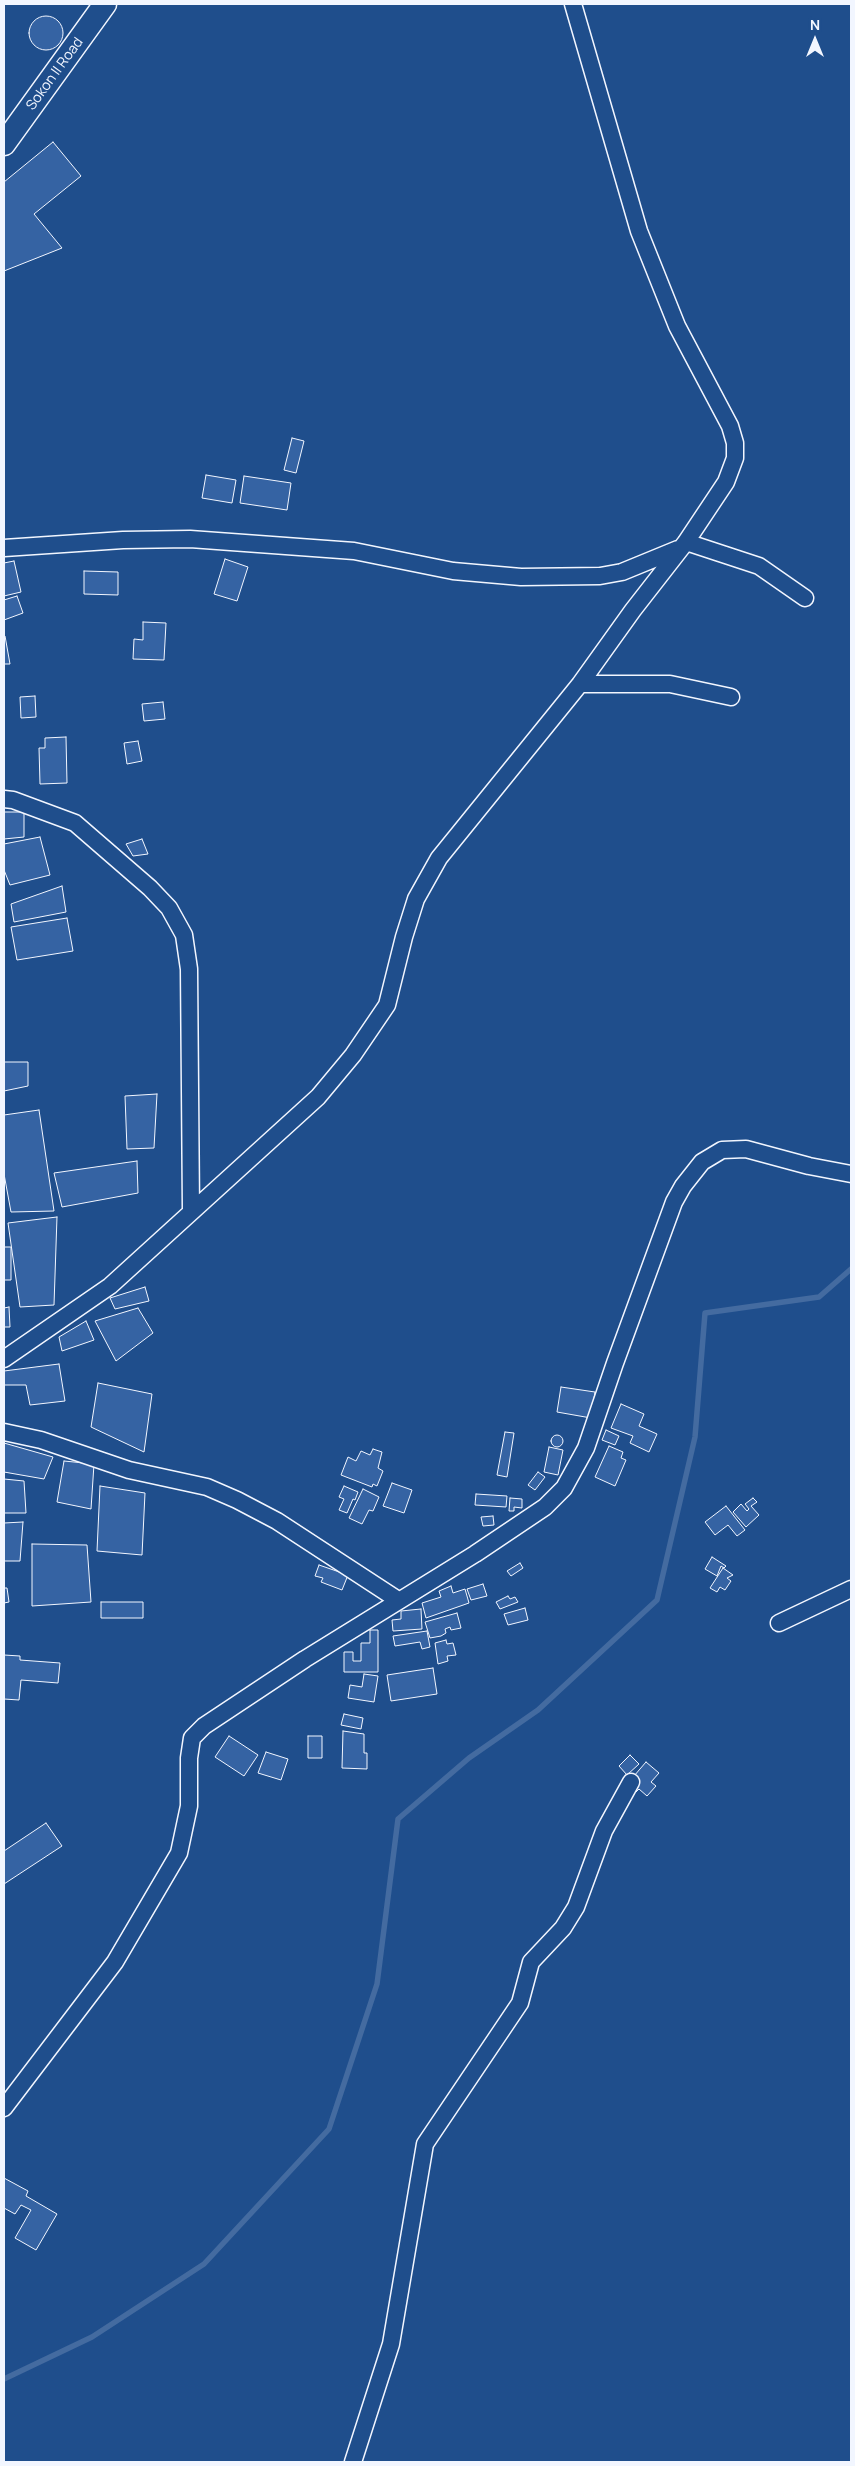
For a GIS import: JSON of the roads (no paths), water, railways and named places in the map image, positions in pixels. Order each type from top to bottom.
[{"type":"street","name":"Sokon II Road","points":[[4,144],[105,4]]},
{"type":"street","points":[[4,1359],[110,1286],[318,1097],[353,1055],[387,1005],[416,899],[439,858],[580,684],[682,546],[726,482],[735,458],[735,443],[730,426],[677,326],[639,230],[573,4]]},
{"type":"street","points":[[4,548],[123,540],[190,539],[354,551],[454,571],[521,577],[600,576],[622,572],[682,546],[759,566],[805,598]]},
{"type":"street","points":[[580,684],[670,684],[731,697]]},
{"type":"street","points":[[4,799],[13,800],[75,823],[150,888],[169,908],[184,935],[188,969],[191,1211]]},
{"type":"street","points":[[4,2108],[115,1962],[179,1853],[190,1806],[189,1758],[192,1738],[204,1726],[398,1600],[475,1554],[545,1508],[564,1488],[586,1448],[674,1202],[683,1186],[702,1162],[722,1150],[734,1148],[851,1174]]},
{"type":"street","points":[[4,1432],[41,1440],[129,1470],[207,1487],[285,1525],[398,1600]]},
{"type":"street","points":[[779,1623],[851,1589]]},
{"type":"street","points":[[353,2462],[391,2344],[426,2144],[520,2003],[531,1962],[563,1928],[576,1908],[604,1831],[631,1782]]},
{"type":"waterway","points":[[4,2379],[92,2337],[204,2264],[329,2129],[377,1984],[398,1819],[469,1758],[538,1710],[657,1600],[695,1437],[705,1313],[819,1297],[851,1269]]}]
